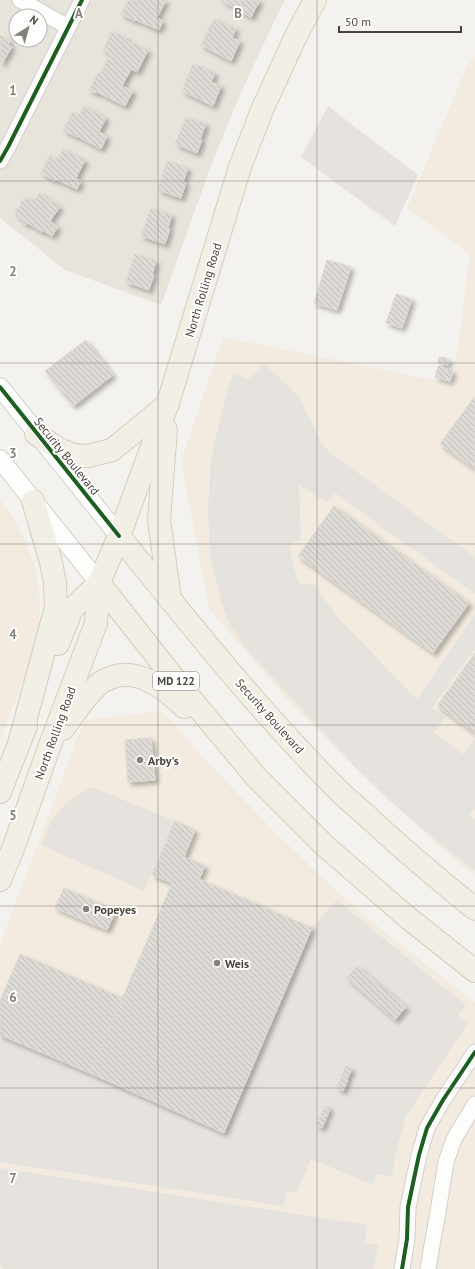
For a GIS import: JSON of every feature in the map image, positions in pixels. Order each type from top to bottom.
[{"type":"main road","name":"North Rolling Road","points":[[0,880],[96,624],[99,583],[119,536],[168,403],[240,167],[262,110],[296,36],[315,0]]},
{"type":"main road","points":[[36,434],[61,450],[74,455],[88,456],[112,450],[168,403]]},
{"type":"main road","points":[[168,403],[158,520],[170,600]]},
{"type":"main road","points":[[20,740],[56,607],[55,583],[51,562],[33,501]]},
{"type":"main road","name":"Security Boulevard","points":[[119,536],[219,660],[270,718],[339,791],[385,833],[475,909]]},
{"type":"main road","name":"North Rolling Road","points":[[0,792],[72,609],[99,583]]},
{"type":"main road","name":"MD 122","points":[[99,583],[176,681],[256,777],[324,845],[407,917],[475,971]]},
{"type":"main road","points":[[50,745],[99,684],[112,676],[125,674],[143,678],[170,693],[256,777]]},
{"type":"street","points":[[20,0],[68,27]]},
{"type":"street","points":[[0,161],[82,0]]},
{"type":"street","name":"Security Boulevard","points":[[0,388],[119,536]]},
{"type":"street","points":[[0,459],[99,583]]},
{"type":"street","points":[[402,1269],[407,1239],[408,1207],[419,1154],[427,1128],[443,1100],[475,1052]]},
{"type":"street","points":[[428,1269],[446,1162],[454,1139],[475,1104]]},
{"type":"shaded area","points":[[0,0],[285,0],[239,97],[212,163],[161,305],[65,270],[0,218]]},
{"type":"shaded area","points":[[475,55],[475,876],[455,860],[373,786],[288,700],[209,609],[181,461],[223,337],[453,384],[470,254],[407,208],[467,67]]},
{"type":"shaded area","points":[[328,106],[418,175],[395,226],[301,157]]},
{"type":"shaded area","points":[[264,364],[287,384],[299,397],[320,441],[332,454],[475,557],[475,594],[335,493],[327,503],[299,485],[301,540],[289,543],[293,565],[300,585],[314,584],[338,618],[417,699],[475,614],[475,649],[432,708],[445,717],[434,733],[463,754],[475,737],[475,807],[469,816],[475,820],[475,871],[450,852],[395,805],[355,767],[247,650],[228,622],[210,557],[208,507],[211,460],[221,413],[233,373],[249,379]]},
{"type":"shaded area","points":[[0,500],[11,514],[24,538],[34,564],[39,589],[40,616],[36,647],[0,740]]},
{"type":"shaded area","points":[[162,711],[216,771],[275,832],[331,886],[388,935],[475,1002],[475,1269],[0,1269],[0,944],[84,720]]},
{"type":"shaded area","points":[[92,787],[175,821],[144,891],[41,845],[50,824],[60,810],[73,798]]},
{"type":"shaded area","points":[[337,900],[466,1005],[458,1016],[468,1023],[406,1116],[395,1156],[392,1177],[377,1174],[373,1185],[311,1159],[297,1193],[287,1191],[284,1206],[0,1162],[0,1035],[224,1132],[312,928]]},
{"type":"shaded area","points":[[0,1168],[368,1225],[365,1243],[378,1245],[374,1269],[4,1269],[0,1263]]},
{"type":"building","points":[[128,0],[166,0],[157,18],[163,21],[159,30],[121,14]]},
{"type":"building","points":[[220,0],[260,0],[251,17]]},
{"type":"building","points":[[214,19],[236,29],[232,38],[240,41],[231,61],[201,45]]},
{"type":"building","points":[[112,31],[127,38],[126,40],[148,50],[137,72],[131,69],[122,86],[133,91],[125,106],[97,92],[96,93],[89,90],[98,73],[100,74],[110,54],[103,50]]},
{"type":"building","points":[[0,35],[8,40],[8,48],[11,48],[1,65]]},
{"type":"building","points":[[193,64],[215,73],[211,82],[221,86],[213,106],[182,91]]},
{"type":"building","points":[[84,106],[106,118],[99,132],[107,136],[101,149],[63,130],[72,112],[79,115]]},
{"type":"building","points":[[186,117],[206,124],[200,139],[202,140],[197,153],[175,144]]},
{"type":"building","points":[[63,149],[85,160],[76,178],[81,181],[77,189],[55,179],[55,181],[41,173],[50,155],[58,159]]},
{"type":"building","points":[[167,161],[188,168],[183,182],[186,183],[181,198],[158,190]]},
{"type":"building","points":[[40,193],[60,207],[50,221],[58,227],[52,236],[27,223],[26,225],[15,214],[17,211],[15,210],[22,204],[20,203],[23,199],[25,200],[27,197],[34,201]]},
{"type":"building","points":[[151,208],[172,215],[168,228],[170,229],[165,244],[141,236]]},
{"type":"building","points":[[135,254],[156,261],[152,275],[154,275],[149,290],[126,282]]},
{"type":"building","points":[[327,260],[351,267],[337,310],[314,303]]},
{"type":"building","points":[[396,294],[412,299],[402,328],[386,323]]},
{"type":"building","points":[[86,340],[113,375],[73,406],[45,371]]},
{"type":"building","points":[[439,357],[449,359],[448,365],[438,363]]},
{"type":"building","points":[[438,366],[453,371],[450,381],[435,377]]},
{"type":"building","points":[[475,396],[475,469],[440,444]]},
{"type":"building","points":[[334,506],[469,603],[433,653],[298,556]]},
{"type":"building","points":[[475,653],[475,733],[437,706]]},
{"type":"building","name":"Arby's","points":[[151,738],[155,780],[128,782],[125,740]]},
{"type":"building","name":"Weis","points":[[175,821],[195,830],[184,857],[205,866],[199,879],[312,928],[224,1133],[90,1073],[172,883],[152,875]]},
{"type":"building","name":"Popeyes","points":[[64,888],[116,910],[107,930],[55,908]]},
{"type":"building","points":[[20,954],[122,998],[90,1073],[0,1035],[0,1001]]},
{"type":"building","points":[[357,966],[406,1007],[395,1020],[347,978]]},
{"type":"building","points":[[346,1066],[352,1069],[347,1079],[341,1077]]},
{"type":"building","points":[[342,1077],[348,1080],[343,1091],[337,1088]]},
{"type":"building","points":[[325,1106],[330,1108],[327,1117],[321,1115]]},
{"type":"building","points":[[320,1116],[326,1119],[322,1128],[316,1125]]},
{"type":"cycle path","points":[[0,161],[82,0]]},
{"type":"cycle path","points":[[0,387],[119,536]]},
{"type":"cycle path","points":[[402,1269],[407,1239],[408,1207],[419,1155],[427,1128],[443,1100],[475,1052]]},
{"type":"place","name":"Arby's","points":[[140,760]]},
{"type":"place","name":"Popeyes","points":[[86,909]]},
{"type":"place","name":"Weis","points":[[217,963]]}]
